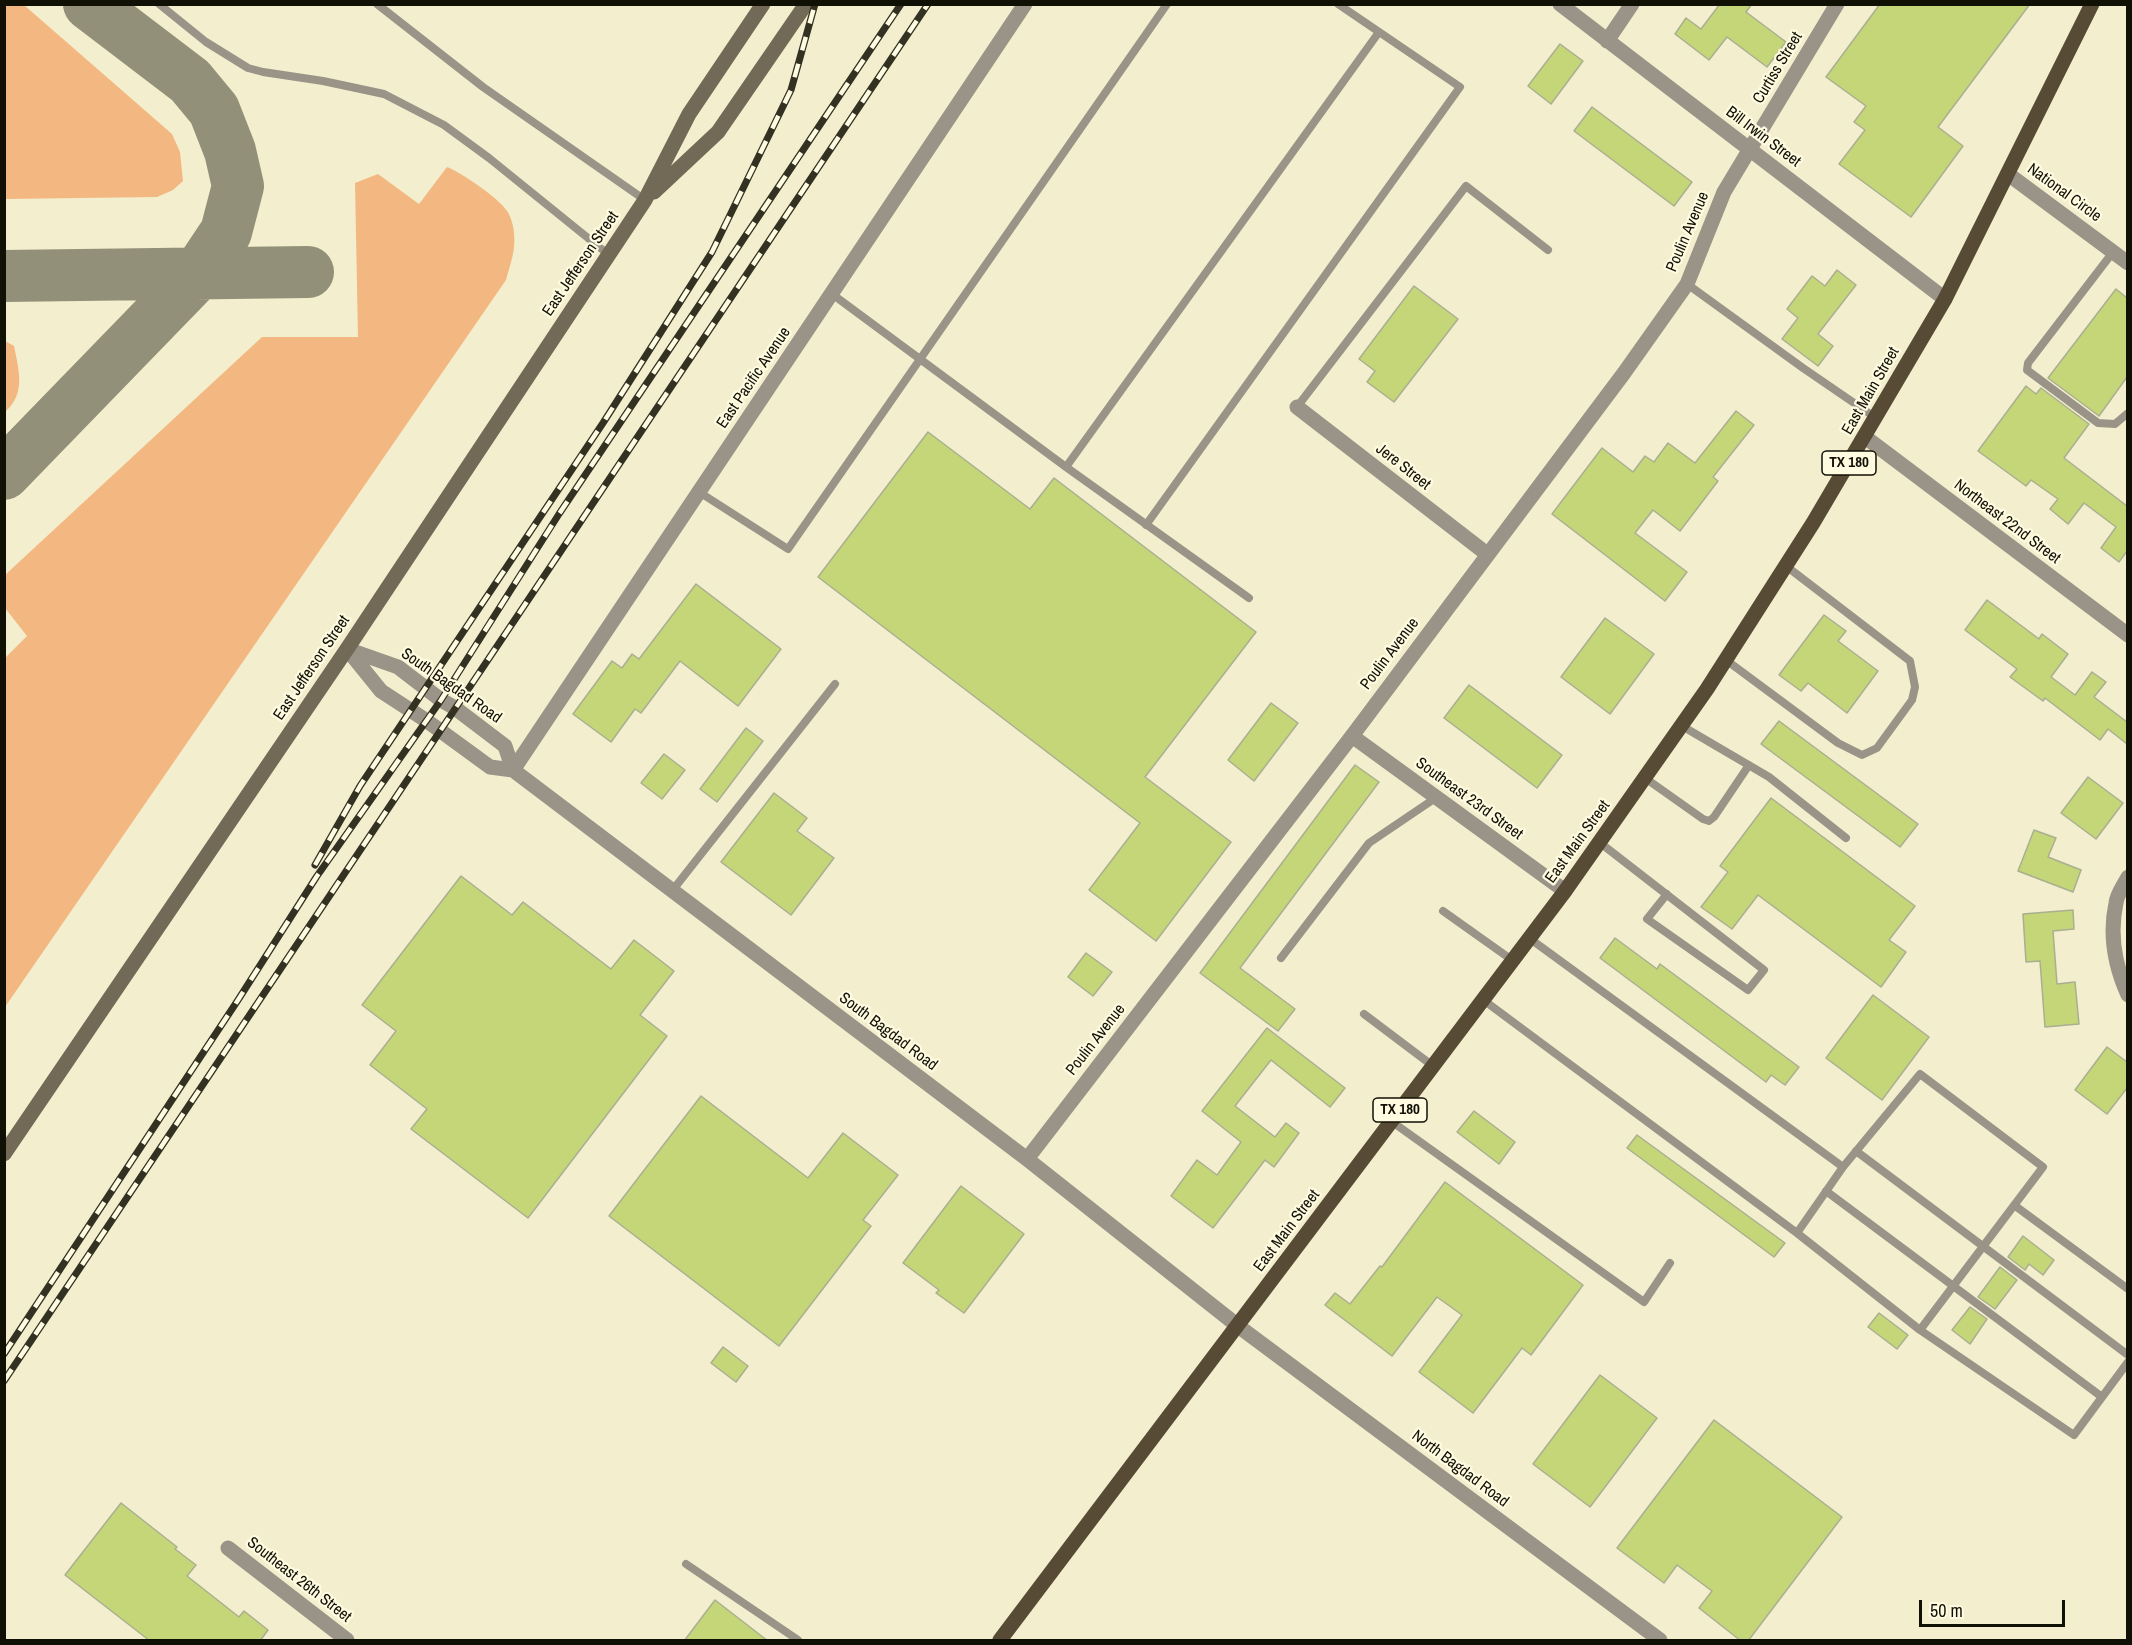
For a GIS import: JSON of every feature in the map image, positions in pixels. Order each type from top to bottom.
[{"type":"main road","name":"East Jefferson Street","points":[[4,1155],[347,649],[609,255],[645,200],[689,114],[764,4]]},
{"type":"main road","name":"East Jefferson Street","points":[[645,200],[718,132],[806,4]]},
{"type":"main road","name":"East Main Street","points":[[1000,1641],[1565,891],[1682,726],[1786,566],[1865,437],[1945,299],[2092,4]]},
{"type":"street","name":"East Pacific Avenue","points":[[513,770],[1025,4]]},
{"type":"street","name":"Bill Irwin Street","points":[[1560,4],[1945,299]]},
{"type":"street","points":[[1607,41],[1632,4]]},
{"type":"street","name":"Curtiss Street","points":[[1749,149],[1837,4]]},
{"type":"street","name":"Poulin Avenue","points":[[1027,1159],[1352,736],[1624,373],[1687,284],[1724,192],[1749,149]]},
{"type":"street","name":"National Circle","points":[[2008,174],[2127,262]]},
{"type":"street","name":"Jere Street","points":[[1297,407],[1487,554]]},
{"type":"street","name":"Northeast 22nd Street","points":[[1865,437],[2127,635]]},
{"type":"street","name":"South Bagdad Road","points":[[347,649],[398,667],[455,708],[505,746],[513,770]]},
{"type":"street","name":"South Bagdad Road","points":[[347,649],[381,691],[490,767],[513,770],[1027,1159],[1238,1326]]},
{"type":"street","name":"Southeast 23rd Street","points":[[1352,736],[1565,891]]},
{"type":"street","points":[[2127,877],[2116,901],[2113,946],[2118,973],[2127,995]]},
{"type":"street","name":"North Bagdad Road","points":[[1238,1326],[1660,1641]]},
{"type":"street","name":"Southeast 26th Street","points":[[228,1548],[347,1641]]},
{"type":"lane","points":[[159,4],[206,42],[248,68],[384,94],[444,125],[489,158],[609,255]]},
{"type":"lane","points":[[377,4],[483,87],[645,200]]},
{"type":"lane","points":[[699,492],[788,549],[1167,4]]},
{"type":"lane","points":[[1146,525],[1460,87],[1338,4]]},
{"type":"lane","points":[[1066,467],[1379,32]]},
{"type":"lane","points":[[1297,407],[1466,186],[1548,250]]},
{"type":"lane","points":[[2113,252],[2028,363],[2027,370],[2098,423],[2115,424],[2127,413]]},
{"type":"lane","points":[[1687,284],[1876,418]]},
{"type":"lane","points":[[832,294],[1066,467],[1249,598]]},
{"type":"lane","points":[[1726,660],[1838,743],[1862,755],[1877,748],[1912,700],[1915,687],[1910,661],[1786,566]]},
{"type":"lane","points":[[672,891],[835,684]]},
{"type":"lane","points":[[1682,726],[1769,777],[1846,838]]},
{"type":"lane","points":[[1645,778],[1708,821],[1714,817],[1749,765]]},
{"type":"lane","points":[[1281,958],[1369,843],[1437,797]]},
{"type":"lane","points":[[1599,842],[1667,894],[1764,970],[1748,990],[1647,920],[1667,894]]},
{"type":"lane","points":[[1443,910],[1512,960]]},
{"type":"lane","points":[[1529,938],[1843,1167]]},
{"type":"lane","points":[[1482,999],[1797,1233],[1920,1330],[2074,1435],[2127,1362]]},
{"type":"lane","points":[[1364,1014],[1433,1066]]},
{"type":"lane","points":[[1797,1233],[1843,1167],[1920,1074],[2043,1167],[1920,1330]]},
{"type":"lane","points":[[1391,1121],[1644,1302],[1670,1263]]},
{"type":"lane","points":[[1856,1152],[2127,1355]]},
{"type":"lane","points":[[1826,1191],[2102,1397]]},
{"type":"lane","points":[[2014,1205],[2127,1289]]},
{"type":"lane","points":[[686,1564],[798,1641]]},
{"type":"shaded area","points":[[4,5],[24,5],[172,134],[180,152],[183,181],[173,190],[157,197],[5,199]]},
{"type":"shaded area","points":[[447,167],[488,193],[508,213],[513,225],[514,246],[506,280],[5,1007],[5,658],[27,636],[5,608],[5,575],[262,337],[358,337],[355,183],[378,174],[419,204]]},
{"type":"shaded area","points":[[5,341],[14,346],[19,382],[16,398],[5,412]]},
{"type":"building","points":[[1720,4],[1752,4],[1746,12],[1786,42],[1767,67],[1727,37],[1709,60],[1675,34],[1686,18],[1701,29]]},
{"type":"building","points":[[1880,4],[2030,4],[1938,127],[1963,146],[1911,217],[1839,164],[1865,130],[1854,122],[1866,106],[1826,77]]},
{"type":"building","points":[[1560,44],[1583,61],[1551,104],[1528,86]]},
{"type":"building","points":[[1592,107],[1692,182],[1674,206],[1574,131]]},
{"type":"building","points":[[1837,270],[1856,285],[1818,334],[1833,346],[1818,366],[1782,339],[1798,318],[1787,309],[1812,276],[1825,286]]},
{"type":"building","points":[[1414,286],[1458,319],[1394,402],[1367,382],[1375,371],[1359,359]]},
{"type":"building","points":[[2116,289],[2127,298],[2127,377],[2099,416],[2048,378]]},
{"type":"building","points":[[2026,386],[2036,394],[2041,388],[2089,424],[2064,458],[2127,506],[2127,551],[2119,562],[2101,548],[2116,527],[2084,503],[2068,524],[2050,509],[2058,499],[2031,480],[2026,486],[1978,451]]},
{"type":"building","points":[[1736,411],[1754,425],[1713,477],[1718,481],[1680,531],[1653,510],[1635,533],[1687,572],[1665,601],[1552,514],[1602,448],[1633,472],[1645,456],[1654,462],[1668,443],[1695,463]]},
{"type":"building","points":[[928,432],[1030,509],[1054,478],[1256,632],[1145,777],[1231,842],[1156,941],[1089,890],[1140,823],[818,577]]},
{"type":"building","points":[[696,584],[781,649],[738,706],[680,661],[641,713],[635,709],[611,742],[573,714],[612,661],[622,668],[632,654],[639,659]]},
{"type":"building","points":[[1987,600],[2039,639],[2042,634],[2068,654],[2051,677],[2075,695],[2092,672],[2106,682],[2094,697],[2127,722],[2127,744],[2108,729],[2100,740],[2045,698],[2043,701],[2010,677],[2017,669],[1965,630]]},
{"type":"building","points":[[1824,615],[1846,631],[1838,641],[1878,671],[1847,713],[1808,683],[1801,691],[1779,675]]},
{"type":"building","points":[[1605,618],[1654,654],[1610,714],[1561,677]]},
{"type":"building","points":[[1469,685],[1562,755],[1537,788],[1444,718]]},
{"type":"building","points":[[1271,703],[1298,723],[1254,781],[1228,760]]},
{"type":"building","points":[[1779,721],[1918,824],[1900,847],[1761,744]]},
{"type":"building","points":[[746,728],[763,741],[717,802],[700,789]]},
{"type":"building","points":[[664,754],[685,770],[662,799],[641,783]]},
{"type":"building","points":[[1355,765],[1379,782],[1240,968],[1295,1009],[1278,1031],[1200,973]]},
{"type":"building","points":[[2088,777],[2123,803],[2096,839],[2061,813]]},
{"type":"building","points":[[774,793],[807,818],[797,831],[834,858],[791,915],[721,862]]},
{"type":"building","points":[[1771,798],[1915,906],[1889,940],[1906,952],[1881,987],[1758,895],[1732,929],[1701,907],[1728,872],[1720,866]]},
{"type":"building","points":[[2034,830],[2056,838],[2048,857],[2081,870],[2073,892],[2018,871]]},
{"type":"building","points":[[461,876],[512,915],[523,902],[611,969],[634,940],[674,971],[640,1015],[667,1036],[528,1218],[411,1129],[427,1109],[370,1065],[396,1031],[362,1005]]},
{"type":"building","points":[[2073,910],[2074,929],[2053,931],[2057,984],[2075,982],[2079,1024],[2045,1027],[2040,961],[2026,962],[2023,914]]},
{"type":"building","points":[[1615,938],[1657,969],[1660,964],[1799,1067],[1785,1085],[1771,1075],[1766,1082],[1600,958]]},
{"type":"building","points":[[1086,953],[1112,972],[1093,996],[1068,977]]},
{"type":"building","points":[[1873,995],[1929,1037],[1882,1100],[1826,1058]]},
{"type":"building","points":[[1267,1028],[1345,1088],[1330,1107],[1271,1060],[1235,1106],[1275,1137],[1286,1123],[1299,1133],[1274,1167],[1265,1160],[1213,1228],[1171,1196],[1197,1160],[1217,1175],[1241,1142],[1202,1111]]},
{"type":"building","points":[[2107,1047],[2127,1062],[2127,1088],[2107,1114],[2075,1090]]},
{"type":"building","points":[[701,1096],[808,1178],[843,1133],[898,1175],[863,1220],[871,1226],[779,1346],[609,1216]]},
{"type":"building","points":[[1474,1111],[1515,1142],[1499,1164],[1457,1132]]},
{"type":"building","points":[[1637,1135],[1785,1243],[1774,1257],[1627,1148]]},
{"type":"building","points":[[1445,1182],[1583,1285],[1531,1355],[1522,1348],[1473,1413],[1419,1372],[1462,1315],[1437,1297],[1392,1356],[1325,1305],[1335,1293],[1350,1304],[1380,1266],[1382,1267]]},
{"type":"building","points":[[961,1186],[1024,1234],[964,1313],[936,1293],[939,1290],[903,1263]]},
{"type":"building","points":[[2023,1236],[2054,1260],[2043,1275],[2029,1264],[2025,1270],[2008,1257]]},
{"type":"building","points":[[2000,1267],[2017,1280],[1995,1309],[1978,1297]]},
{"type":"building","points":[[1970,1307],[1987,1319],[1970,1344],[1952,1330]]},
{"type":"building","points":[[1879,1313],[1908,1335],[1897,1349],[1868,1327]]},
{"type":"building","points":[[723,1347],[748,1366],[736,1382],[711,1363]]},
{"type":"building","points":[[1600,1375],[1657,1418],[1590,1507],[1533,1464]]},
{"type":"building","points":[[1714,1420],[1842,1517],[1748,1641],[1741,1641],[1699,1608],[1712,1591],[1677,1565],[1664,1583],[1617,1548]]},
{"type":"building","points":[[121,1503],[196,1565],[187,1576],[239,1617],[244,1611],[268,1630],[260,1641],[150,1641],[65,1575]]},
{"type":"building","points":[[715,1600],[768,1641],[684,1641]]},
{"type":"taxiway","points":[[4,474],[198,274],[226,232],[238,186],[230,151],[214,110],[190,81],[89,4]]},
{"type":"taxiway","points":[[4,276],[308,272]]},
{"type":"railway","points":[[315,865],[360,786],[603,423],[712,252],[791,90],[815,4]]},
{"type":"railway","points":[[4,1354],[238,1000],[317,876],[441,700],[559,514],[901,4]]},
{"type":"railway","points":[[4,1381],[928,4]]}]
